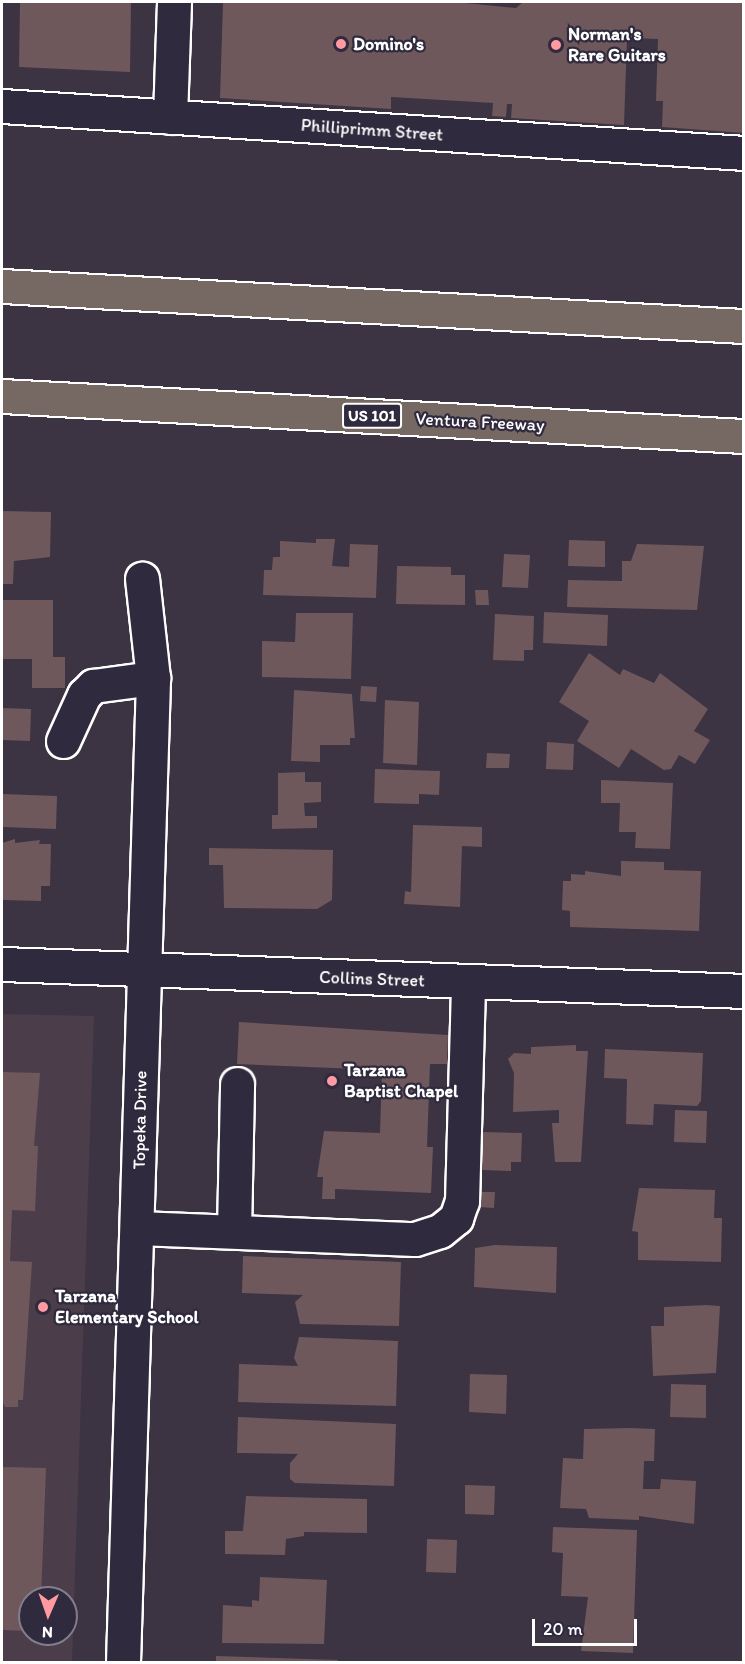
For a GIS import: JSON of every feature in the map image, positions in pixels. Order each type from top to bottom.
[{"type":"highway","points":[[2,286],[744,326]]},
{"type":"highway","name":"Ventura Freeway","points":[[2,396],[744,436]]},
{"type":"street","points":[[170,117],[174,2]]},
{"type":"street","name":"Philliprimm Street","points":[[2,106],[744,153]]},
{"type":"street","name":"Topeka Drive","points":[[123,1662],[153,678],[142,579]]},
{"type":"street","points":[[63,741],[93,686],[153,678]]},
{"type":"street","name":"Collins Street","points":[[2,964],[468,983],[744,991]]},
{"type":"street","points":[[138,1228],[415,1239],[440,1231],[456,1218],[462,1201],[468,983]]},
{"type":"street","points":[[234,1232],[237,1084]]},
{"type":"shaded area","name":"Tarzana Elementary School","points":[[2,1014],[94,1016],[75,1586],[18,1586],[18,1646],[73,1646],[72,1662],[2,1662]]},
{"type":"building","points":[[20,2],[131,2],[130,72],[19,67]]},
{"type":"building","points":[[223,2],[455,2],[516,8],[523,2],[744,2],[744,133],[662,127],[663,101],[656,101],[658,39],[627,38],[624,125],[511,118],[512,104],[507,104],[506,117],[492,116],[493,103],[391,97],[391,109],[220,98]]},
{"type":"building","points":[[2,511],[51,512],[50,557],[14,561],[13,584],[2,584]]},
{"type":"building","points":[[316,539],[335,539],[332,566],[349,567],[350,544],[378,545],[376,598],[263,595],[264,570],[272,570],[273,557],[280,557],[280,541],[316,543]]},
{"type":"building","points":[[569,540],[605,541],[605,567],[568,566]]},
{"type":"building","points":[[637,544],[704,546],[697,610],[567,607],[568,580],[622,581],[622,561],[631,561]]},
{"type":"building","points":[[504,554],[530,555],[528,588],[502,587]]},
{"type":"building","points":[[397,566],[451,567],[451,575],[465,575],[465,605],[396,604]]},
{"type":"building","points":[[475,590],[488,590],[489,605],[476,605]]},
{"type":"building","points":[[2,600],[53,600],[53,657],[65,657],[65,688],[32,688],[32,659],[2,659]]},
{"type":"building","points":[[544,612],[608,615],[607,646],[543,643]]},
{"type":"building","points":[[296,613],[353,613],[351,679],[262,677],[262,641],[295,642]]},
{"type":"building","points":[[495,614],[534,616],[533,650],[524,650],[524,661],[493,660]]},
{"type":"building","points":[[589,653],[620,675],[623,669],[654,683],[660,673],[708,709],[694,731],[710,740],[695,764],[679,755],[671,769],[664,770],[631,749],[619,768],[577,741],[589,721],[559,702]]},
{"type":"building","points":[[361,686],[377,687],[376,702],[360,701]]},
{"type":"building","points":[[294,690],[352,694],[355,738],[350,738],[350,745],[320,745],[320,762],[291,761]]},
{"type":"building","points":[[385,700],[419,702],[417,765],[383,763]]},
{"type":"building","points":[[2,708],[31,709],[30,741],[2,740]]},
{"type":"building","points":[[547,742],[574,744],[573,770],[546,769]]},
{"type":"building","points":[[487,753],[510,754],[509,768],[486,768]]},
{"type":"building","points":[[375,769],[440,771],[439,795],[419,794],[419,804],[374,803]]},
{"type":"building","points":[[305,772],[305,782],[321,782],[321,802],[304,803],[305,816],[317,816],[317,828],[272,829],[272,815],[278,815],[278,773]]},
{"type":"building","points":[[601,780],[673,783],[670,849],[635,848],[636,832],[619,832],[620,803],[601,803]]},
{"type":"building","points":[[2,794],[57,796],[56,829],[2,827]]},
{"type":"building","points":[[413,825],[482,827],[482,847],[462,846],[460,907],[404,904],[405,891],[411,892]]},
{"type":"building","points":[[15,839],[15,843],[40,840],[39,844],[51,844],[50,886],[41,886],[41,901],[3,900],[2,843]]},
{"type":"building","points":[[209,848],[333,850],[332,900],[317,909],[224,908],[223,865],[209,865]]},
{"type":"building","points":[[621,861],[664,862],[664,870],[701,871],[699,931],[570,927],[570,911],[562,910],[563,881],[571,881],[571,874],[585,875],[585,871],[621,876]]},
{"type":"building","points":[[239,1022],[448,1035],[447,1064],[430,1064],[427,1147],[433,1147],[431,1193],[335,1189],[335,1199],[322,1199],[323,1177],[317,1177],[324,1131],[380,1133],[382,1070],[237,1064]]},
{"type":"building","points":[[576,1045],[576,1051],[588,1051],[581,1162],[555,1162],[552,1123],[559,1123],[559,1110],[513,1112],[514,1073],[508,1059],[514,1053],[531,1054],[531,1047]]},
{"type":"building","points":[[605,1049],[703,1053],[701,1101],[697,1106],[654,1104],[653,1125],[626,1124],[627,1079],[604,1078]]},
{"type":"building","points":[[2,1072],[40,1073],[34,1146],[38,1146],[35,1211],[12,1210],[10,1261],[32,1262],[23,1400],[18,1400],[18,1407],[5,1407],[2,1400]]},
{"type":"building","points":[[675,1110],[707,1111],[706,1143],[674,1142]]},
{"type":"building","points":[[483,1132],[522,1133],[521,1162],[511,1162],[511,1171],[482,1170]]},
{"type":"building","points":[[639,1188],[715,1190],[714,1218],[722,1218],[721,1262],[638,1260],[638,1232],[632,1231]]},
{"type":"building","points":[[480,1192],[495,1192],[494,1208],[479,1207]]},
{"type":"building","points":[[495,1245],[557,1247],[556,1293],[474,1287],[475,1248]]},
{"type":"building","points":[[243,1256],[401,1262],[399,1326],[300,1324],[295,1302],[303,1295],[242,1293]]},
{"type":"building","points":[[720,1306],[716,1373],[653,1376],[651,1326],[664,1326],[664,1307]]},
{"type":"building","points":[[299,1337],[398,1341],[396,1406],[238,1402],[239,1364],[298,1366],[294,1358]]},
{"type":"building","points":[[470,1374],[507,1375],[506,1414],[469,1412]]},
{"type":"building","points":[[671,1384],[706,1385],[706,1418],[670,1417]]},
{"type":"building","points":[[238,1417],[396,1424],[394,1486],[295,1483],[290,1479],[290,1463],[298,1454],[237,1453]]},
{"type":"building","points":[[584,1429],[655,1429],[654,1461],[644,1461],[643,1489],[660,1489],[661,1479],[696,1481],[694,1524],[639,1516],[639,1520],[589,1518],[586,1509],[560,1508],[563,1458],[583,1459]]},
{"type":"building","points":[[2,1467],[46,1468],[41,1586],[18,1586],[18,1631],[2,1630]]},
{"type":"building","points":[[465,1485],[495,1486],[494,1515],[465,1514]]},
{"type":"building","points":[[246,1496],[367,1499],[367,1533],[304,1532],[304,1536],[286,1539],[285,1555],[225,1554],[225,1531],[243,1531]]},
{"type":"building","points":[[553,1527],[637,1530],[633,1653],[581,1651],[588,1597],[561,1596],[563,1553],[552,1552]]},
{"type":"building","points":[[427,1539],[457,1540],[456,1573],[426,1572]]},
{"type":"building","points":[[260,1577],[327,1580],[324,1644],[222,1643],[223,1605],[252,1607],[252,1600],[259,1601]]},
{"type":"building","points":[[216,1656],[338,1660],[338,1662],[216,1662]]},
{"type":"place","name":"Domino's","points":[[341,44]]},
{"type":"place","name":"Norman's Rare Guitars","points":[[556,45]]},
{"type":"place","name":"Tarzana Baptist Chapel","points":[[332,1081]]},
{"type":"place","name":"Tarzana Elementary School","points":[[43,1307]]}]
